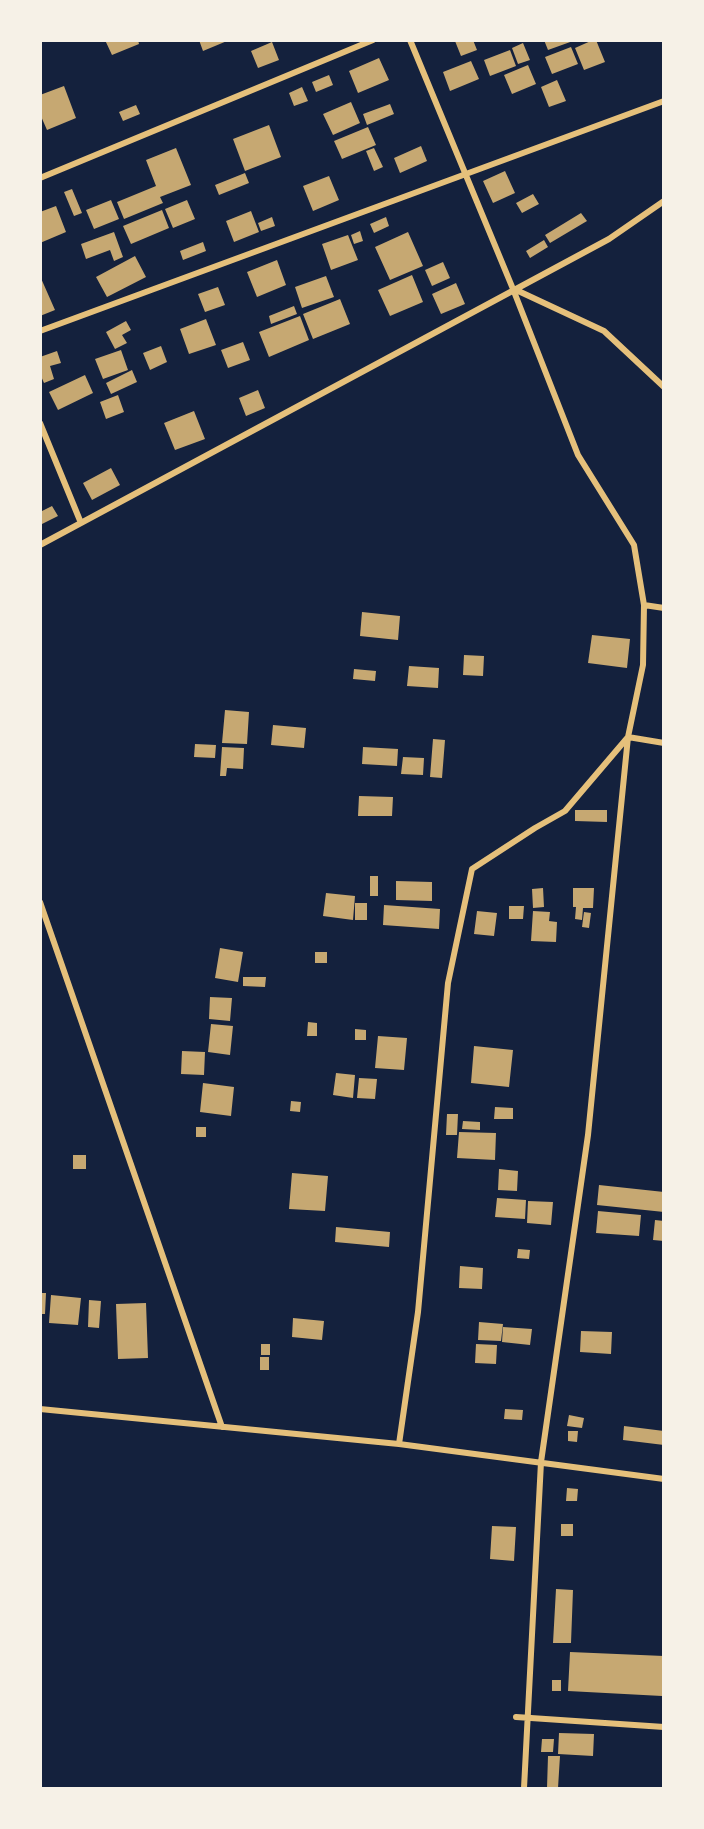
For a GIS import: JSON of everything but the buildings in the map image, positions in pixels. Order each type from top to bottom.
[{"type":"street","points":[[40,178],[373,40]]},
{"type":"street","points":[[410,40],[513,289],[578,455],[634,545],[644,605],[642,665],[628,737],[588,1135],[541,1462],[524,1788]]},
{"type":"street","points":[[40,331],[663,101]]},
{"type":"street","points":[[40,544],[609,238],[663,201]]},
{"type":"street","points":[[513,289],[603,331],[663,387]]},
{"type":"street","points":[[40,423],[81,523]]},
{"type":"street","points":[[644,605],[663,608]]},
{"type":"street","points":[[628,737],[663,743]]},
{"type":"street","points":[[399,1444],[418,1312],[447,983],[472,869],[565,811],[628,737]]},
{"type":"street","points":[[40,902],[222,1427]]},
{"type":"street","points":[[40,1409],[399,1444],[663,1479]]},
{"type":"street","points":[[516,1717],[663,1726]]}]
